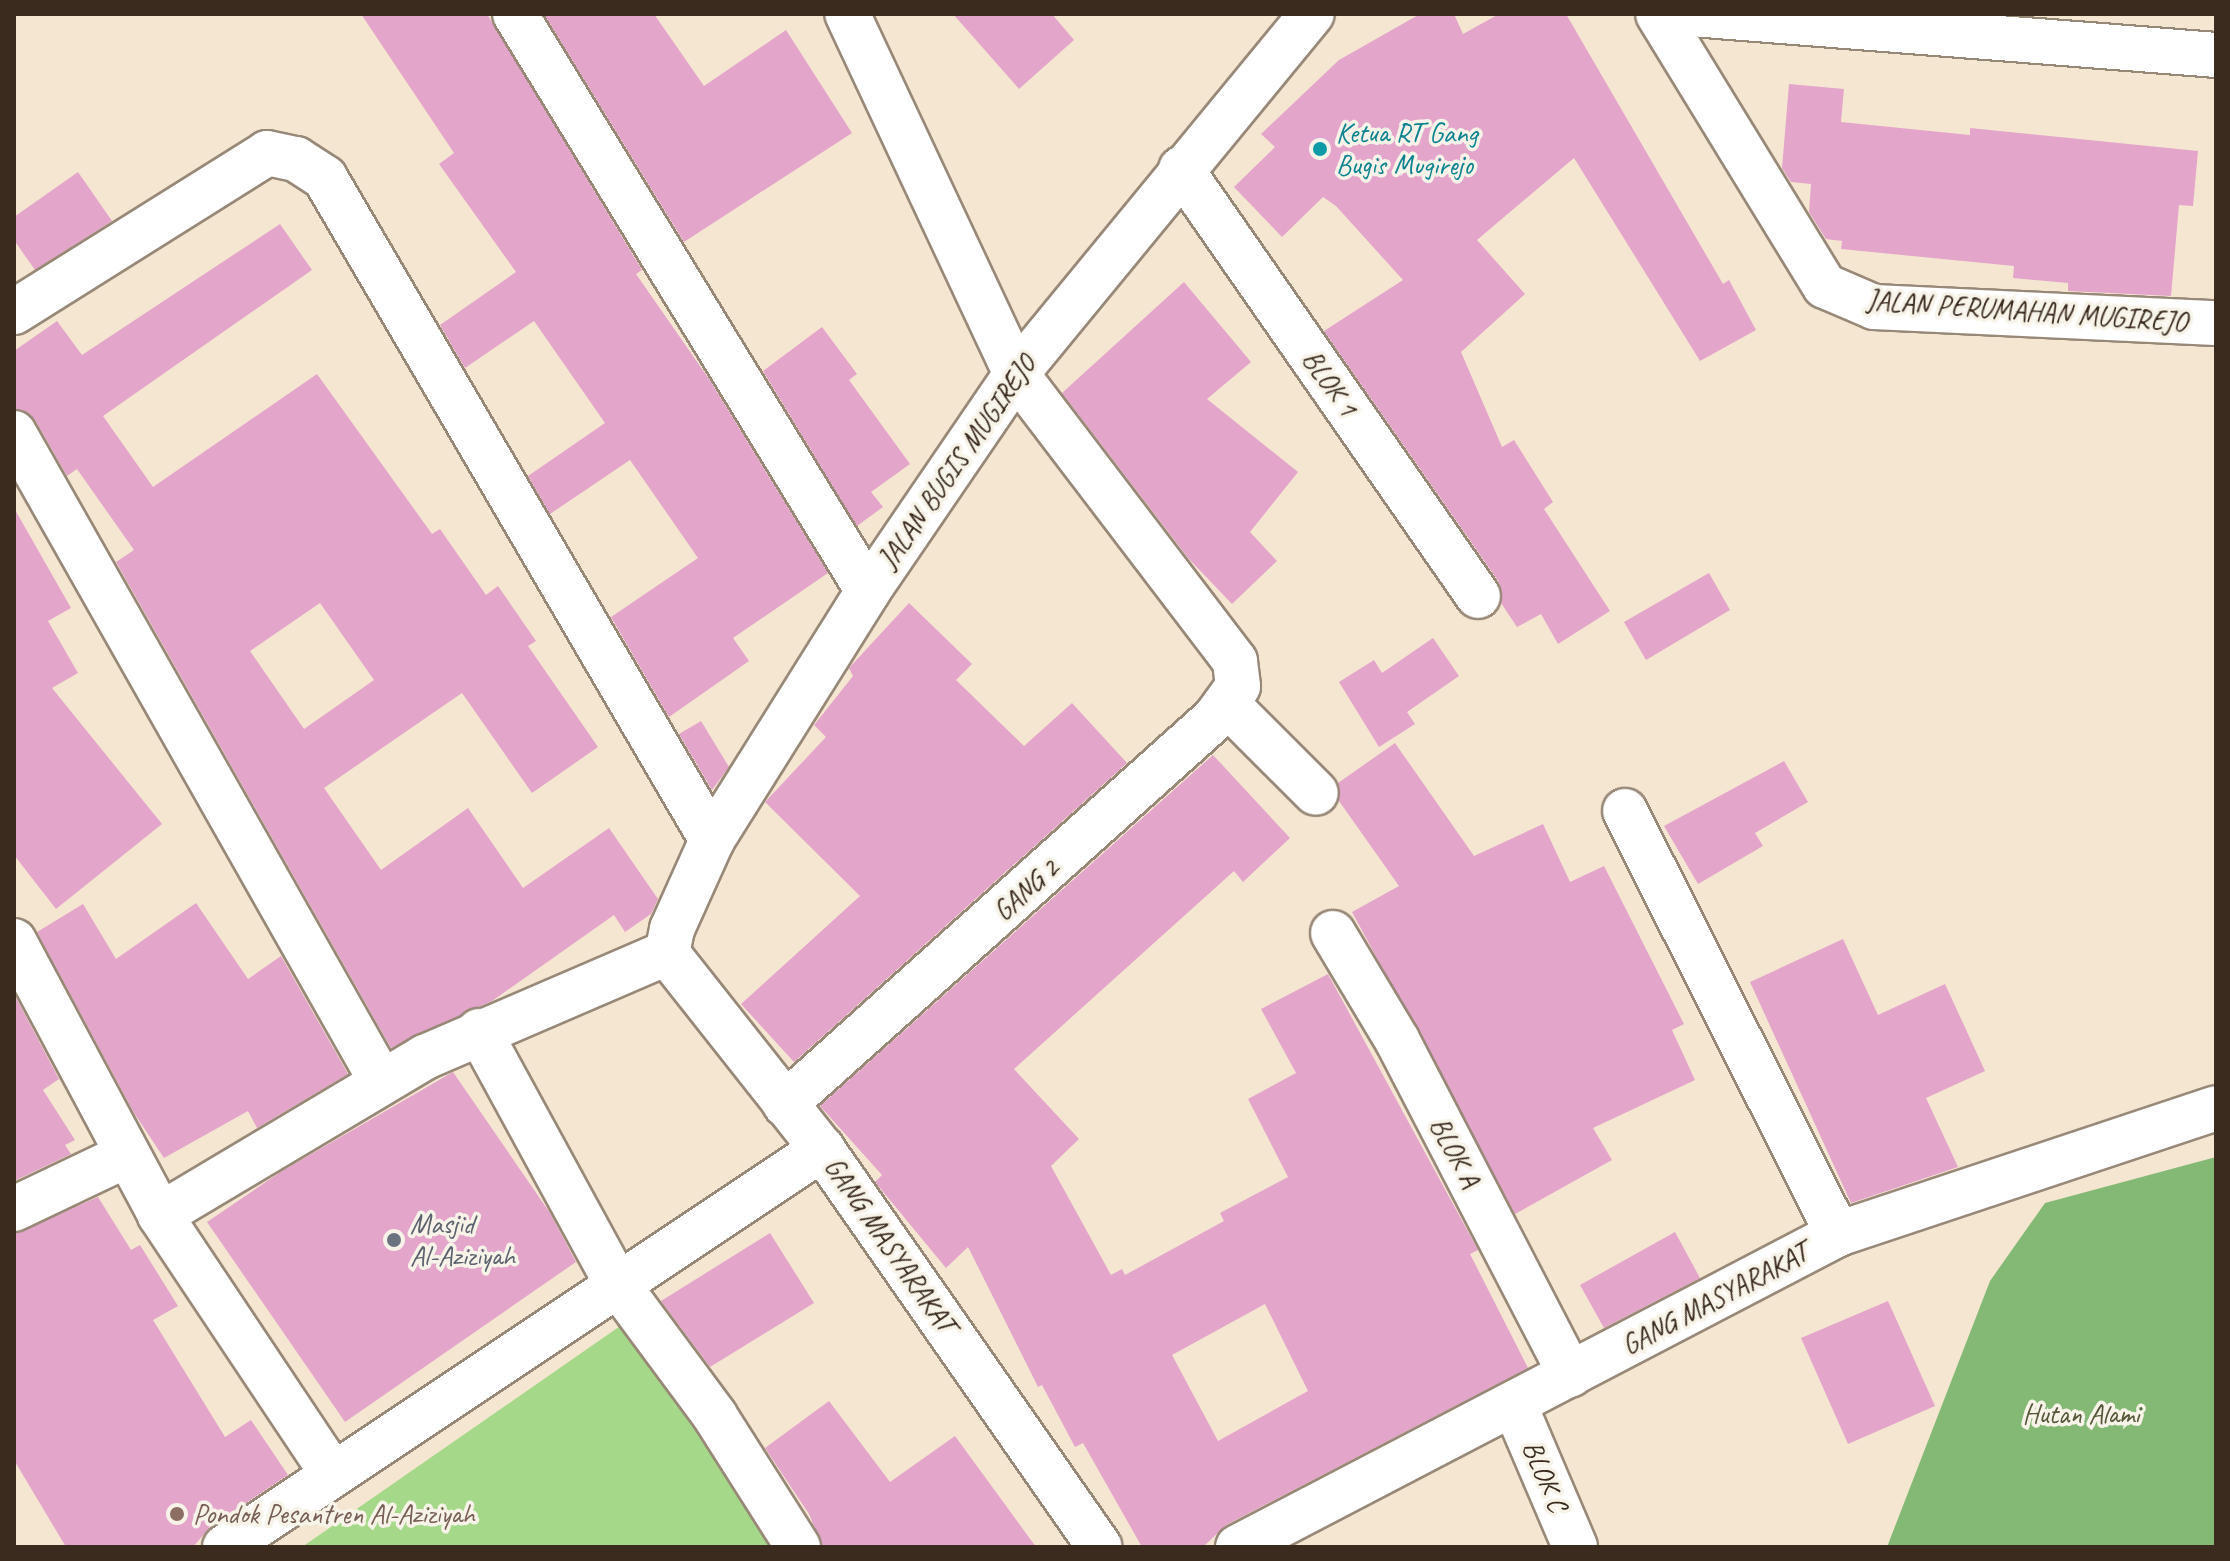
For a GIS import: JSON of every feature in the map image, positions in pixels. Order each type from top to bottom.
[{"type":"street","points":[[515,14],[868,591]]},
{"type":"street","points":[[847,14],[1016,374],[1235,661],[1238,686],[1228,705],[1316,793]]},
{"type":"street","name":"JALAN BUGIS MUGIREJO","points":[[667,953],[672,929],[712,840],[868,591],[1016,374],[1181,169],[1312,14]]},
{"type":"street","name":"JALAN PERUMAHAN MUGIREJO","points":[[1658,14],[1825,286],[1874,307],[2216,323]]},
{"type":"street","points":[[1692,14],[2216,55]]},
{"type":"street","points":[[14,312],[267,153],[296,159],[325,178],[712,840]]},
{"type":"street","name":"BLOK 1","points":[[1181,169],[1478,596]]},
{"type":"street","points":[[14,433],[381,1081]]},
{"type":"street","name":"GANG 2","points":[[785,1104],[1228,705]]},
{"type":"street","points":[[1625,811],[1838,1234]]},
{"type":"street","name":"BLOK A","points":[[1333,933],[1397,1040],[1571,1375]]},
{"type":"street","points":[[14,941],[160,1215],[332,1473]]},
{"type":"street","points":[[160,1215],[381,1081],[479,1031],[667,953]]},
{"type":"street","name":"GANG MASYARAKAT","points":[[667,953],[822,1149],[1100,1547]]},
{"type":"street","points":[[479,1031],[616,1282],[715,1416],[798,1547]]},
{"type":"street","name":"GANG MASYARAKAT","points":[[1238,1547],[1515,1406],[1838,1234],[2216,1108]]},
{"type":"street","points":[[225,1547],[616,1282],[822,1149]]},
{"type":"street","points":[[14,1209],[127,1155]]},
{"type":"street","name":"BLOK C","points":[[1515,1406],[1575,1547]]},
{"type":"green space","name":"Hutan Alami","points":[[2216,1157],[2216,1547],[1887,1547],[1990,1281],[2045,1203]]},
{"type":"green space","points":[[636,1315],[798,1547],[302,1547]]},
{"type":"building","points":[[361,14],[487,14],[642,270],[636,274],[709,379],[828,573],[733,638],[749,661],[669,717],[611,617],[698,558],[630,460],[550,514],[528,476],[605,423],[534,321],[465,368],[440,325],[516,272],[439,164],[454,153]]},
{"type":"building","points":[[544,14],[654,14],[704,86],[786,30],[852,133],[684,242]]},
{"type":"building","points":[[953,14],[1052,14],[1074,40],[1019,89]]},
{"type":"building","points":[[1420,14],[1454,14],[1463,34],[1499,14],[1566,14],[1723,284],[1729,280],[1756,330],[1700,361],[1574,158],[1477,240],[1525,294],[1461,352],[1502,447],[1514,440],[1553,502],[1544,509],[1610,611],[1558,644],[1541,614],[1517,627],[1501,603],[1499,582],[1324,331],[1403,280],[1336,206],[1323,197],[1282,237],[1234,187],[1275,147],[1261,134],[1339,60]]},
{"type":"building","points":[[1789,84],[1844,89],[1841,122],[1970,135],[1970,128],[2198,151],[2193,206],[2179,205],[2171,296],[2068,291],[2068,283],[2013,278],[2014,266],[1841,249],[1842,241],[1826,239],[1809,212],[1811,184],[1791,182],[1782,168]]},
{"type":"building","points":[[78,172],[112,221],[35,270],[14,240],[14,217]]},
{"type":"building","points":[[280,224],[312,270],[103,416],[153,487],[317,374],[432,534],[440,529],[486,595],[498,586],[536,641],[528,646],[598,747],[532,793],[462,693],[324,788],[381,870],[468,808],[523,888],[609,828],[658,899],[651,914],[625,932],[614,915],[492,1001],[391,1048],[116,562],[134,550],[77,469],[67,476],[35,420],[14,408],[14,351],[57,321],[82,355]],"holes":[[[320,603],[374,680],[304,729],[250,651]]]},
{"type":"building","points":[[1184,282],[1251,362],[1207,399],[1298,472],[1250,532],[1277,561],[1232,604],[1189,559],[1062,393]]},
{"type":"building","points":[[822,327],[857,374],[849,380],[910,464],[871,492],[883,507],[857,526],[763,371]]},
{"type":"building","points":[[14,508],[71,608],[48,621],[78,673],[52,688],[162,824],[56,909],[14,855]]},
{"type":"building","points":[[1709,573],[1730,610],[1646,660],[1624,622]]},
{"type":"building","points":[[909,603],[972,664],[956,680],[1024,746],[1072,703],[1127,763],[794,1062],[741,1004],[860,896],[765,802],[826,737],[814,725],[853,676],[849,668]]},
{"type":"building","points":[[1433,638],[1459,676],[1407,712],[1415,724],[1379,747],[1339,682],[1374,660],[1382,673]]},
{"type":"building","points":[[701,721],[729,767],[712,790],[679,734]]},
{"type":"building","points":[[1395,743],[1474,856],[1543,824],[1570,882],[1604,866],[1684,1024],[1672,1030],[1695,1080],[1593,1128],[1612,1160],[1515,1214],[1352,912],[1399,886],[1339,801],[1338,783]]},
{"type":"building","points":[[1213,755],[1290,838],[1243,882],[1234,871],[1014,1069],[1079,1139],[1051,1166],[1111,1275],[1122,1269],[1125,1275],[1224,1221],[1220,1213],[1288,1177],[1248,1099],[1296,1073],[1261,1009],[1328,974],[1478,1250],[1470,1254],[1528,1368],[1226,1525],[1203,1547],[1142,1547],[1083,1443],[1075,1447],[1042,1385],[1038,1387],[968,1247],[946,1268],[875,1182],[882,1175],[820,1106]],"holes":[[[1265,1304],[1308,1391],[1218,1441],[1172,1355]]]},
{"type":"building","points":[[1784,761],[1808,802],[1755,833],[1763,846],[1698,884],[1664,826]]},
{"type":"building","points":[[196,903],[248,979],[281,956],[348,1074],[257,1128],[248,1111],[164,1158],[134,1113],[37,932],[83,904],[116,959]]},
{"type":"building","points":[[1843,939],[1878,1015],[1945,984],[1985,1071],[1926,1098],[1958,1167],[1851,1203],[1750,982]]},
{"type":"building","points":[[14,994],[59,1079],[43,1090],[75,1140],[65,1145],[71,1154],[14,1181]]},
{"type":"building","name":"Masjid Al-Aziziyah","points":[[453,1072],[550,1213],[576,1262],[345,1422],[207,1222],[282,1171]]},
{"type":"building","points":[[98,1197],[131,1250],[140,1245],[178,1306],[153,1320],[225,1437],[251,1420],[288,1475],[211,1526],[193,1547],[66,1547],[14,1460],[14,1234]]},
{"type":"building","points":[[1675,1232],[1700,1278],[1604,1328],[1580,1285]]},
{"type":"building","points":[[770,1233],[814,1303],[710,1367],[661,1301]]},
{"type":"building","points":[[1888,1301],[1935,1406],[1848,1444],[1801,1338]]},
{"type":"building","points":[[829,1401],[890,1482],[955,1436],[1036,1547],[823,1547],[809,1514],[765,1448]]},
{"type":"place","name":"Ketua RT Gang Bugis Mugirejo","points":[[1320,149]]},
{"type":"place","name":"Masjid Al-Aziziyah","points":[[394,1240]]},
{"type":"place","name":"Pondok Pesantren Al-Aziziyah","points":[[177,1514]]}]
